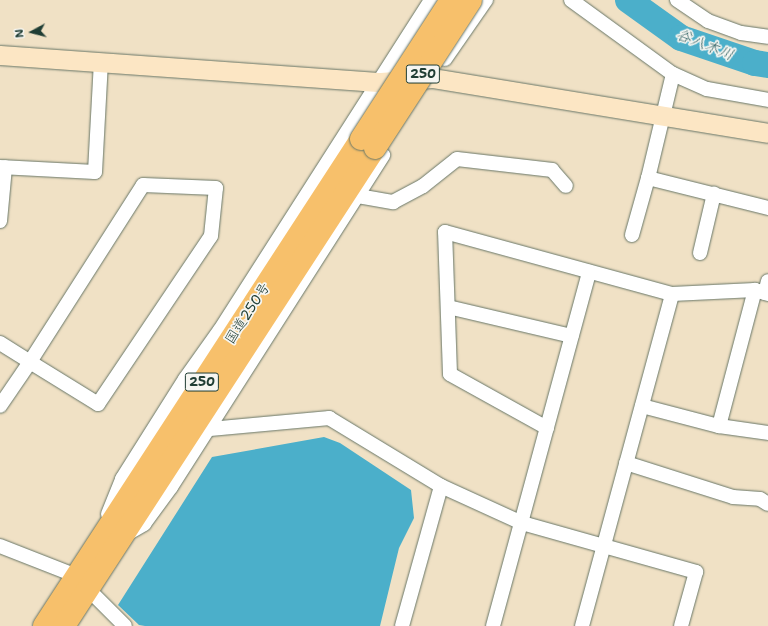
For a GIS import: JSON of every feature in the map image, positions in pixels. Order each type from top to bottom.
[{"type":"highway","name":"国道250号","points":[[44,626],[121,538],[368,143],[451,0]]},
{"type":"highway","name":"国道250号","points":[[64,626],[82,583],[91,552],[368,143],[471,0]]},
{"type":"street","points":[[91,552],[126,473],[381,82],[431,0]]},
{"type":"street","points":[[121,538],[144,524],[210,429],[432,78],[486,0]]},
{"type":"street","points":[[571,0],[673,74],[707,89],[768,100]]},
{"type":"street","points":[[677,0],[708,21],[741,33],[768,37]]},
{"type":"street","points":[[0,55],[381,82],[432,78],[534,93],[662,117],[768,133]]},
{"type":"street","points":[[0,221],[2,167],[95,172],[101,62]]},
{"type":"street","points":[[632,234],[648,178],[673,74]]},
{"type":"street","points":[[358,196],[392,202],[423,186],[457,159],[552,170],[566,186]]},
{"type":"street","points":[[648,178],[768,208]]},
{"type":"street","points":[[0,343],[30,362],[98,404],[211,236],[216,188],[143,185],[30,362],[0,406]]},
{"type":"street","points":[[700,252],[714,194]]},
{"type":"street","points":[[547,428],[450,374],[445,232],[672,294],[764,290],[719,426]]},
{"type":"street","points":[[493,626],[589,272]]},
{"type":"street","points":[[582,626],[672,294]]},
{"type":"street","points":[[448,307],[572,336]]},
{"type":"street","points":[[642,406],[719,426],[768,433]]},
{"type":"street","points":[[210,429],[330,418],[441,486],[522,523],[696,572],[680,626]]},
{"type":"street","points":[[626,463],[733,497],[760,499],[768,504]]},
{"type":"street","points":[[402,626],[441,486]]},
{"type":"street","points":[[0,546],[82,583],[125,626]]},
{"type":"water","points":[[324,437],[340,443],[411,490],[414,518],[399,548],[380,626],[145,626],[139,625],[118,605],[212,457]]},
{"type":"waterway","name":"谷八木川","points":[[628,0],[681,38],[755,63],[768,65]]}]
